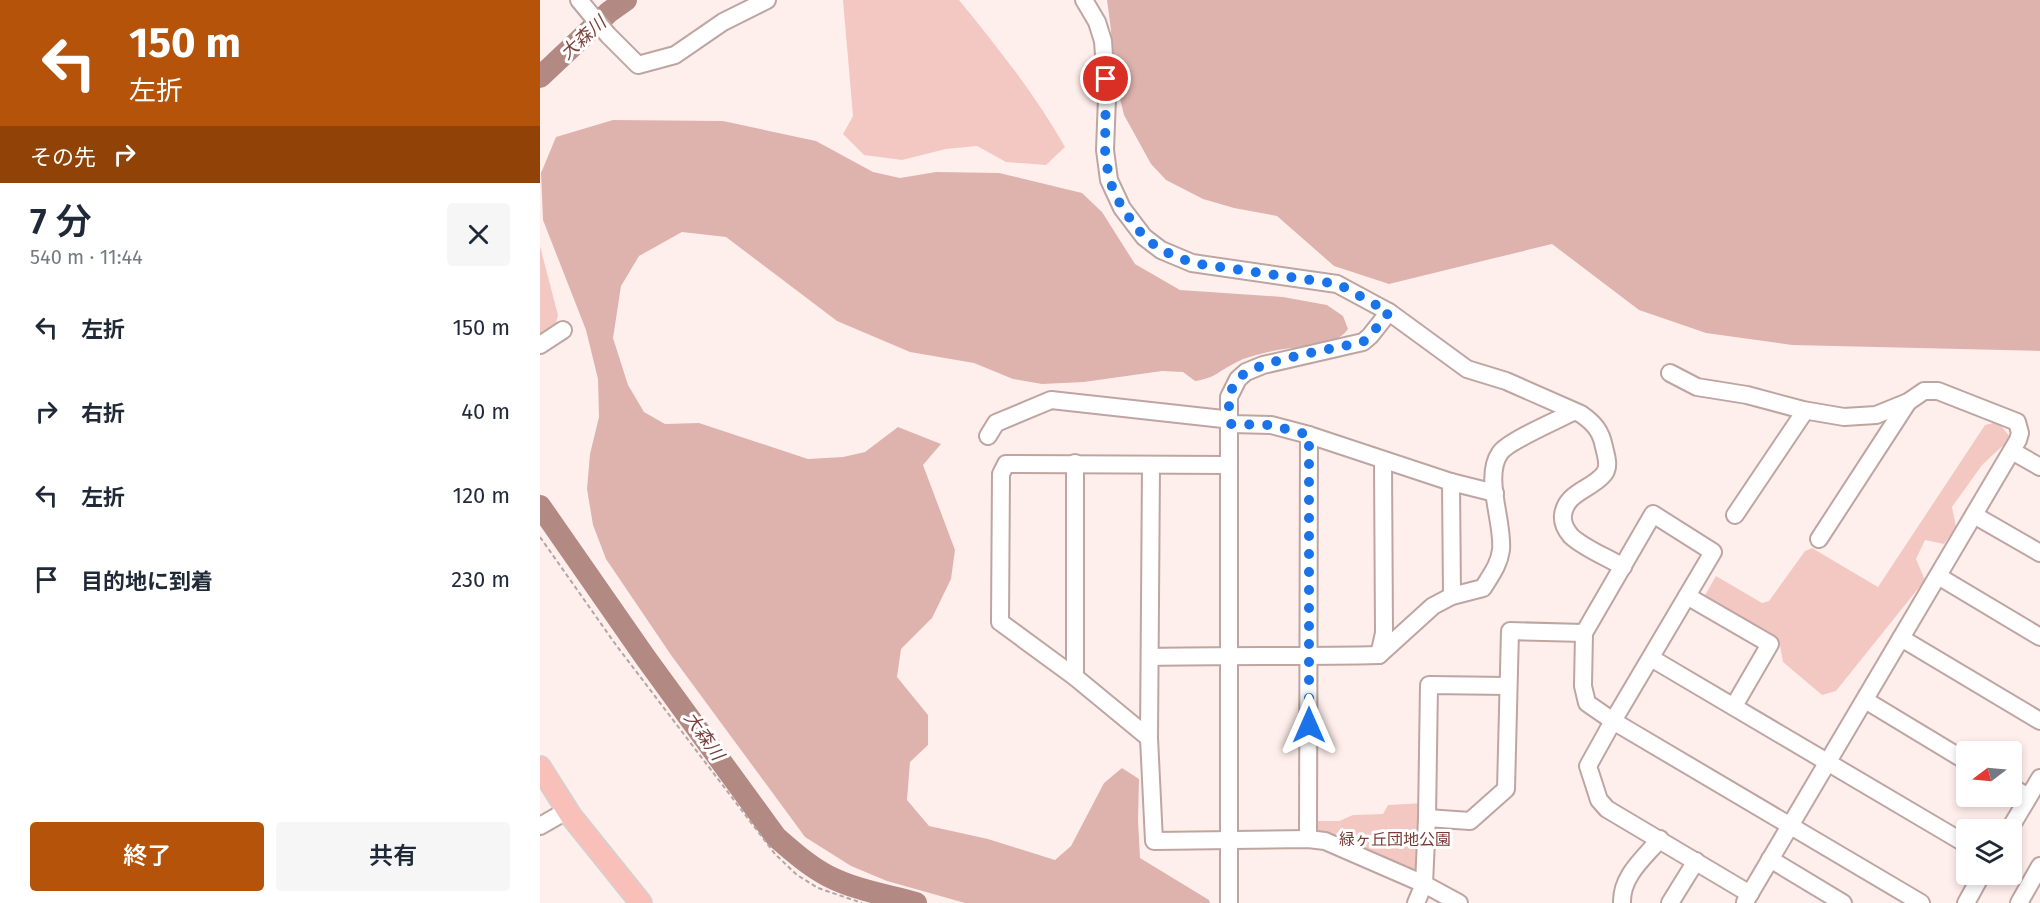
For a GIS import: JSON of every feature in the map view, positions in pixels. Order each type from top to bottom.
[{"type":"main road","points":[[540,767],[568,810],[641,903]]},
{"type":"street","points":[[584,6],[608,35],[638,65],[675,55],[723,22],[767,0]]},
{"type":"street","points":[[1084,0],[1097,22],[1103,41],[1107,98],[1105,150],[1109,180],[1122,208],[1144,237],[1161,250],[1192,263],[1338,284],[1389,312],[1467,369],[1506,381],[1581,414],[1597,427],[1603,442],[1607,465],[1605,473],[1570,500],[1563,512],[1565,528],[1582,544],[1623,567]]},
{"type":"street","points":[[1229,903],[1229,465],[1231,424],[1228,408],[1229,397],[1238,379],[1246,372],[1263,365],[1363,342],[1389,312]]},
{"type":"street","points":[[540,345],[563,330]]},
{"type":"street","points":[[1670,373],[1697,387],[1748,395],[1805,411],[1844,417],[1876,415],[1908,402],[1924,391],[1938,391],[2017,423],[2020,434],[2012,451],[1865,700],[1790,825],[1747,898],[1696,861],[1607,809],[1599,801],[1588,765],[1612,721],[1713,552],[1653,514],[1584,633],[1583,686],[1587,702],[1612,721],[1790,825],[1921,903]]},
{"type":"street","points":[[988,436],[996,423],[1052,400],[1223,419],[1231,424],[1271,425],[1309,435],[1451,482],[1495,493]]},
{"type":"street","points":[[1818,539],[1908,402]]},
{"type":"street","points":[[1735,515],[1805,411]]},
{"type":"street","points":[[1151,657],[1380,655],[1433,606],[1452,596],[1483,588],[1498,562],[1501,547],[1494,469],[1500,452],[1518,440],[1573,412]]},
{"type":"street","points":[[1308,839],[1309,435]]},
{"type":"street","points":[[2012,451],[2040,467]]},
{"type":"street","points":[[1380,655],[1384,633],[1383,460]]},
{"type":"street","points":[[1075,463],[1075,677]]},
{"type":"street","points":[[1149,738],[1075,677],[1000,622],[1001,474],[1006,464],[1229,465]]},
{"type":"street","points":[[1151,465],[1149,738],[1154,841],[1308,839],[1325,841],[1424,884],[1459,903]]},
{"type":"street","points":[[1451,482],[1452,596]]},
{"type":"street","points":[[1974,515],[2040,553]]},
{"type":"street","points":[[1938,576],[2040,637]]},
{"type":"street","points":[[1687,596],[1770,644],[1734,706]]},
{"type":"street","points":[[1427,818],[1470,821],[1506,789],[1510,631],[1584,633]]},
{"type":"street","points":[[1901,638],[2040,721]]},
{"type":"street","points":[[1651,658],[1956,838]]},
{"type":"street","points":[[1416,903],[1424,884],[1429,685],[1508,686]]},
{"type":"street","points":[[1865,700],[1956,755]]},
{"type":"street","points":[[2015,819],[2040,778]]},
{"type":"street","points":[[2022,793],[2028,797]]},
{"type":"street","points":[[540,826],[568,810]]},
{"type":"street","points":[[1622,903],[1622,893],[1630,873],[1660,839]]},
{"type":"street","points":[[1770,859],[1843,903]]},
{"type":"street","points":[[1670,903],[1696,861]]},
{"type":"street","points":[[2019,903],[2040,866]]},
{"type":"street","points":[[1966,903],[1976,885]]},
{"type":"path","points":[[540,537],[616,645],[776,854],[797,875],[818,888],[862,903]]},
{"type":"green space","points":[[843,0],[959,0],[1028,90],[1065,147],[1046,165],[1006,162],[977,146],[946,149],[902,160],[864,155],[843,134],[853,116]]},
{"type":"green space","points":[[540,246],[558,315],[554,331],[540,339]]},
{"type":"green space","points":[[1998,422],[2011,438],[1982,465],[1952,507],[1956,527],[1944,544],[1925,540],[1916,559],[1925,580],[1836,691],[1822,695],[1783,662],[1779,640],[1704,597],[1716,576],[1762,603],[1769,601],[1805,551],[1812,548],[1878,587],[1985,425]]},
{"type":"green space","name":"緑ヶ丘団地公園","points":[[1424,803],[1421,879],[1311,836],[1311,821],[1339,821],[1353,815],[1383,814],[1388,805]]},
{"type":"shaded area","points":[[1107,0],[2040,0],[2040,351],[1792,345],[1706,333],[1639,310],[1552,244],[1389,284],[1334,266],[1277,216],[1234,208],[1203,199],[1166,180],[1151,164],[1124,115],[1112,66]]},
{"type":"shaded area","points":[[613,120],[723,121],[816,141],[873,172],[900,178],[936,172],[999,173],[1082,193],[1102,212],[1135,264],[1180,290],[1283,297],[1327,305],[1343,316],[1348,329],[1333,340],[1314,346],[1282,349],[1253,356],[1202,380],[1195,381],[1183,372],[1162,371],[1084,382],[1042,384],[1013,379],[974,363],[910,352],[837,321],[726,237],[682,232],[639,256],[621,286],[613,338],[628,385],[644,412],[665,424],[699,423],[808,459],[843,457],[865,452],[898,427],[941,444],[923,465],[955,550],[951,579],[932,618],[901,649],[897,677],[928,715],[928,745],[910,762],[907,800],[929,826],[988,839],[1055,860],[1071,846],[1104,783],[1122,768],[1139,779],[1140,858],[1209,900],[1210,903],[965,903],[887,881],[851,866],[805,837],[671,655],[606,559],[593,525],[587,489],[590,454],[599,417],[598,379],[586,330],[543,220],[541,173],[556,137]]},
{"type":"waterway","name":"大森川","points":[[540,77],[609,12],[626,0]]},
{"type":"waterway","name":"大森川","points":[[540,506],[645,657],[776,837],[807,863],[838,881],[916,903]]},
{"type":"route","points":[[1106,79],[1105,150],[1109,180],[1122,208],[1144,237],[1161,250],[1192,263],[1338,284],[1389,312],[1363,342],[1263,365],[1246,372],[1238,379],[1229,397],[1228,408],[1231,424],[1271,425],[1309,435],[1309,725]]}]
